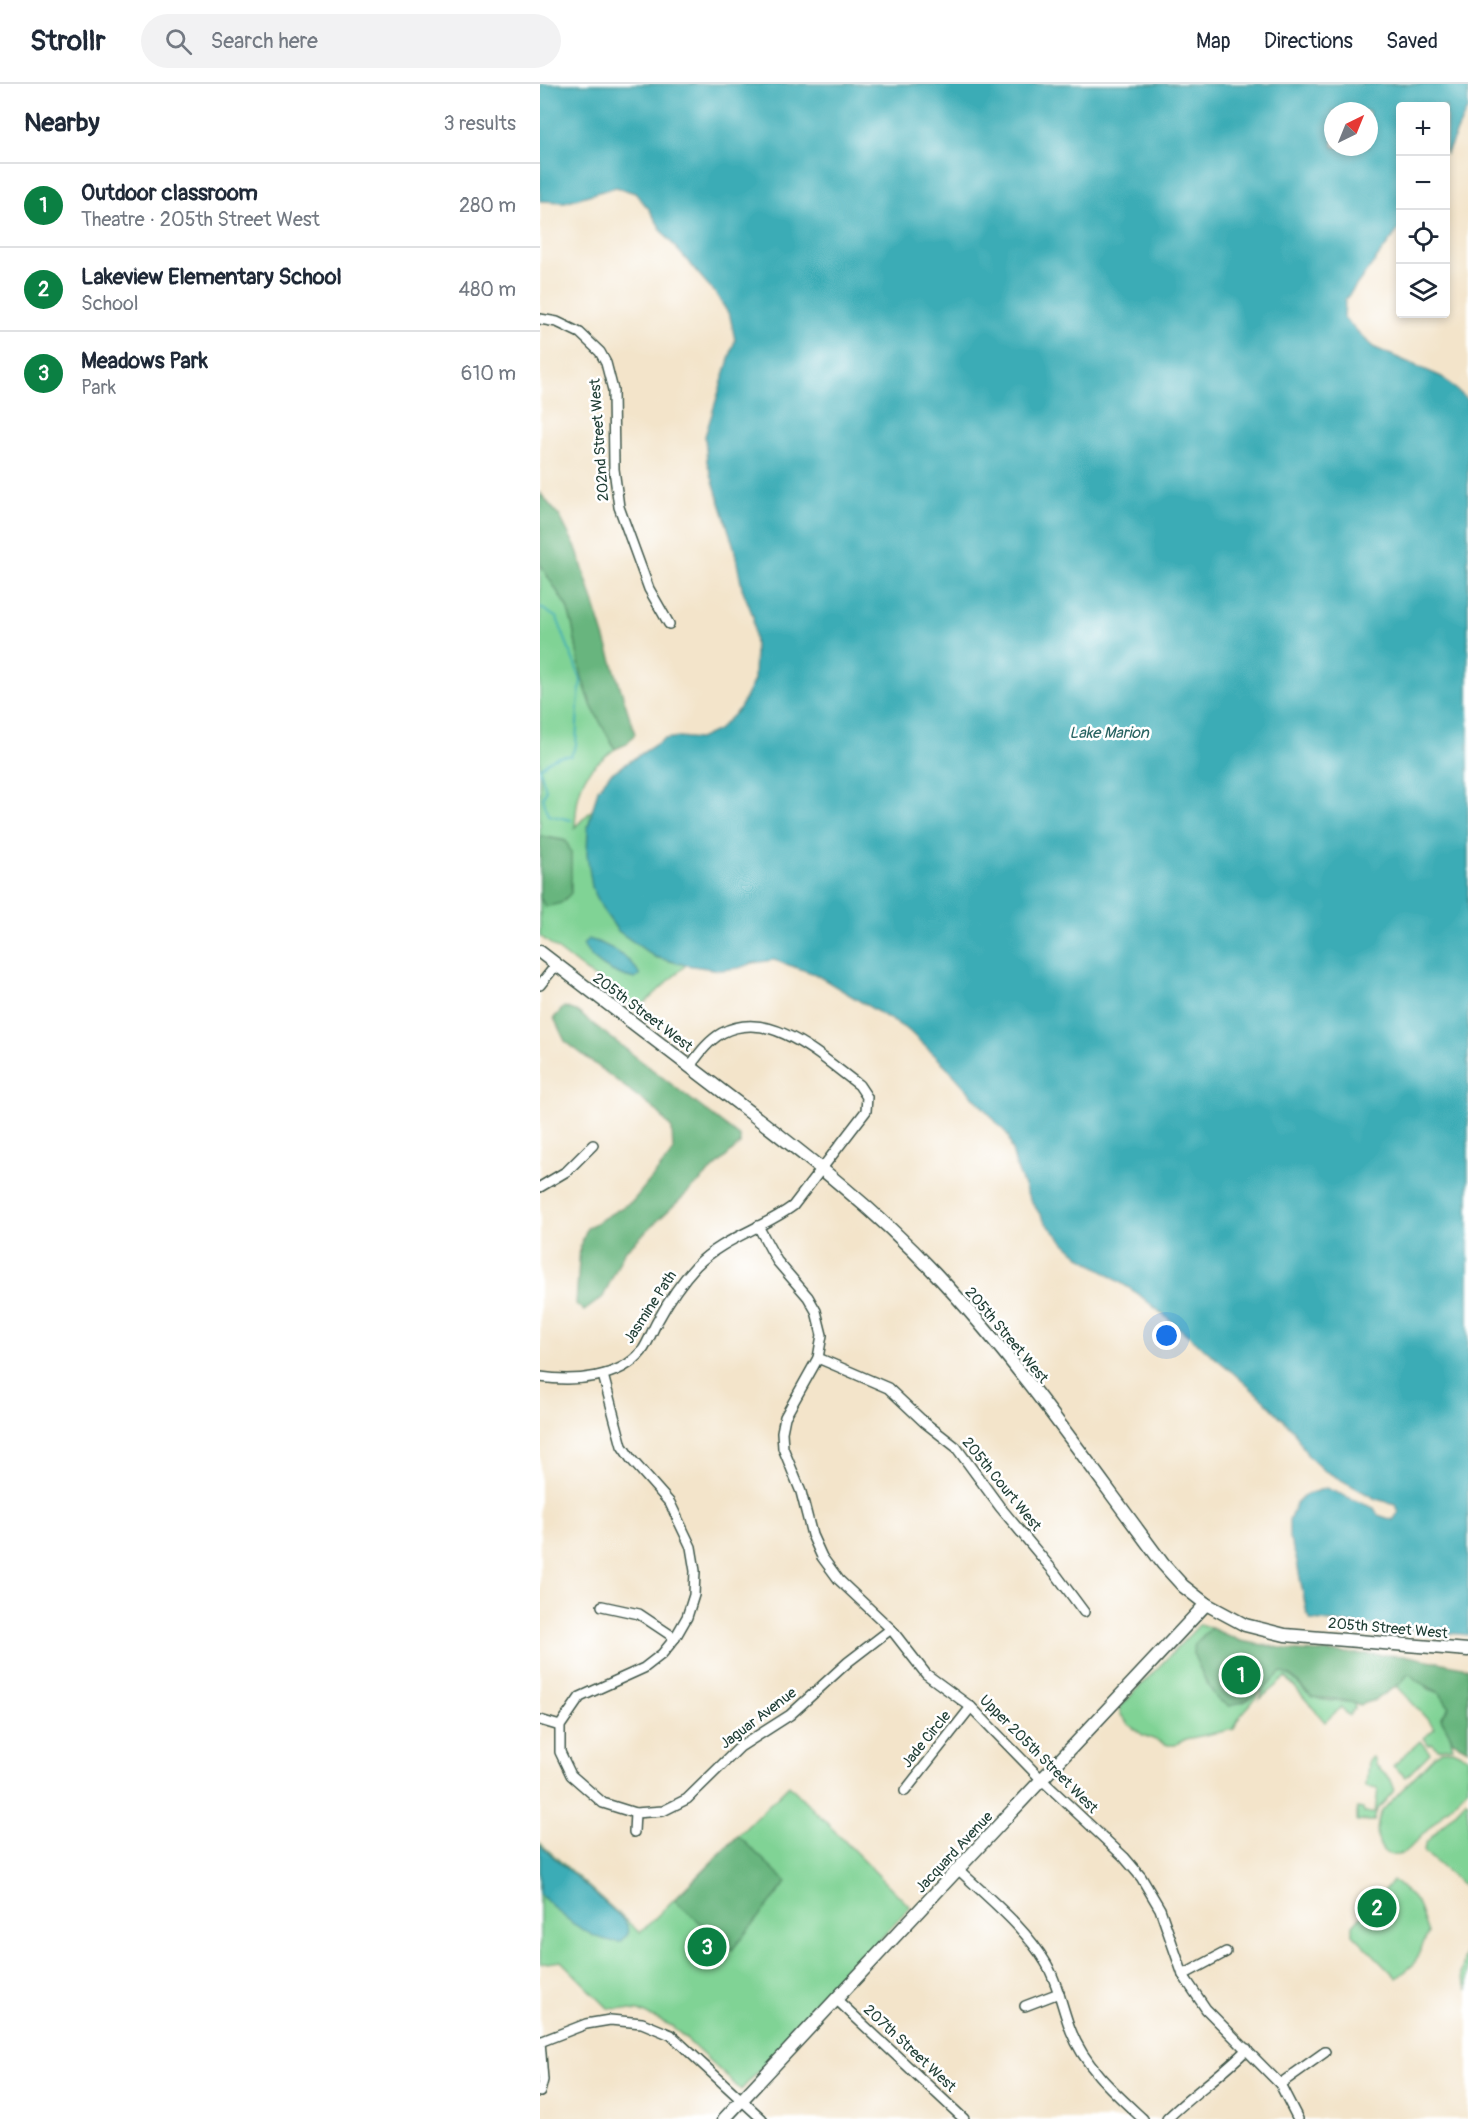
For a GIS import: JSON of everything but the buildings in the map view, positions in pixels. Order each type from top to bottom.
[{"type":"street","name":"202nd Street West","points":[[540,319],[556,322],[580,333],[600,352],[606,363],[613,390],[614,469],[619,507],[649,589],[669,624]]},
{"type":"street","name":"205th Street West","points":[[540,952],[824,1168],[933,1271],[981,1324],[1035,1391],[1163,1564],[1183,1586],[1206,1604],[1245,1625],[1285,1635],[1468,1650]]},
{"type":"street","points":[[540,985],[556,965]]},
{"type":"street","name":"Jasmine Path","points":[[540,1377],[575,1379],[603,1375],[624,1366],[642,1351],[670,1298],[696,1265],[722,1245],[781,1215],[793,1206],[866,1112],[867,1097],[859,1085],[788,1035],[761,1026],[740,1026],[721,1034],[706,1045],[690,1066]]},
{"type":"street","points":[[540,1187],[567,1171],[593,1145]]},
{"type":"street","name":"Upper 205th Street West","points":[[758,1226],[777,1261],[808,1297],[816,1311],[822,1335],[818,1359],[785,1417],[782,1432],[783,1448],[801,1492],[812,1535],[822,1557],[839,1580],[891,1629],[926,1674],[972,1707],[1042,1780],[1124,1857],[1141,1877],[1160,1910],[1183,1975],[1206,2009],[1280,2084],[1298,2119]]},
{"type":"street","name":"205th Court West","points":[[818,1359],[888,1388],[924,1422],[956,1447],[999,1507],[1084,1612]]},
{"type":"street","points":[[540,1720],[560,1726],[580,1697],[644,1668],[662,1654],[675,1638],[687,1617],[694,1595],[695,1571],[691,1547],[670,1503],[622,1446],[603,1375]]},
{"type":"street","name":"Jacquard Avenue","points":[[724,2119],[1206,1604]]},
{"type":"street","points":[[602,1606],[639,1614],[675,1638]]},
{"type":"street","name":"Jaguar Avenue","points":[[560,1726],[560,1752],[571,1775],[603,1803],[635,1813],[663,1811],[687,1799],[740,1747],[790,1715],[849,1662],[891,1629]]},
{"type":"street","name":"Jade Circle","points":[[904,1791],[972,1707]]},
{"type":"street","points":[[634,1832],[635,1813]]},
{"type":"street","points":[[958,1869],[1029,1938],[1047,1965],[1072,2033],[1089,2063],[1107,2086],[1143,2119]]},
{"type":"street","points":[[1183,1975],[1226,1952]]},
{"type":"street","points":[[1025,2007],[1059,1993]]},
{"type":"street","name":"207th Street West","points":[[836,1999],[964,2119]]},
{"type":"street","points":[[540,2092],[543,2080],[540,2042],[586,2024],[610,2020],[642,2023],[671,2035],[762,2119]]},
{"type":"street","points":[[1167,2119],[1225,2071],[1247,2049]]},
{"type":"street","points":[[1280,2084],[1325,2052]]},
{"type":"green space","points":[[540,493],[560,517],[577,550],[635,734],[627,744],[615,749],[592,707],[582,678],[567,607],[540,564]]},
{"type":"green space","points":[[540,564],[567,607],[582,678],[592,707],[615,749],[587,774],[577,804],[575,827],[593,809],[588,827],[619,931],[655,957],[686,965],[637,1010],[540,936],[540,865],[563,840],[540,836]]},
{"type":"green space","points":[[540,836],[566,841],[571,852],[571,893],[561,903],[545,907],[540,897]]},
{"type":"green space","points":[[564,1007],[576,1011],[740,1137],[740,1144],[624,1252],[603,1297],[584,1311],[576,1304],[580,1247],[587,1228],[633,1201],[673,1152],[672,1129],[659,1113],[565,1041],[554,1018]]},
{"type":"green space","points":[[1200,1624],[1211,1628],[1195,1644],[1193,1653],[1207,1684],[1218,1700],[1230,1706],[1245,1701],[1261,1691],[1239,1718],[1234,1729],[1168,1745],[1143,1735],[1129,1725],[1121,1715],[1120,1707]]},
{"type":"green space","points":[[1211,1628],[1240,1641],[1299,1651],[1408,1656],[1468,1668],[1468,1749],[1453,1741],[1441,1718],[1449,1707],[1440,1693],[1417,1681],[1409,1673],[1401,1683],[1375,1700],[1360,1705],[1349,1701],[1312,1697],[1291,1676],[1281,1672],[1261,1691],[1245,1701],[1230,1706],[1218,1700],[1207,1684],[1193,1653],[1195,1644]]},
{"type":"green space","points":[[1281,1672],[1289,1675],[1312,1696],[1323,1700],[1354,1703],[1355,1707],[1349,1716],[1341,1707],[1325,1722],[1286,1677],[1260,1699],[1264,1688]]},
{"type":"green space","points":[[1409,1672],[1429,1689],[1440,1693],[1449,1707],[1441,1719],[1449,1732],[1453,1747],[1438,1749],[1432,1743],[1429,1745],[1424,1738],[1435,1728],[1397,1686]]},
{"type":"green space","points":[[1420,1741],[1430,1753],[1406,1777],[1393,1766]]},
{"type":"green space","points":[[1453,1750],[1468,1757],[1468,1788],[1406,1852],[1396,1855],[1389,1854],[1379,1844],[1377,1827],[1382,1811],[1434,1756],[1442,1751]]},
{"type":"green space","points":[[1372,1757],[1375,1765],[1391,1780],[1394,1788],[1377,1810],[1374,1821],[1357,1821],[1357,1808],[1363,1809],[1364,1813],[1375,1813],[1378,1789],[1366,1787],[1368,1760]]},
{"type":"green space","points":[[789,1785],[910,1907],[741,2090],[672,2026],[639,2011],[608,2008],[561,1961],[540,1964],[540,1843],[640,1933]]},
{"type":"green space","points":[[1466,1801],[1468,1802],[1468,1889],[1424,1852],[1425,1844]]},
{"type":"green space","points":[[738,1836],[787,1882],[732,1950],[674,1900]]},
{"type":"green space","points":[[1393,1880],[1417,1902],[1428,1933],[1414,1964],[1397,1978],[1353,1934],[1353,1925]]},
{"type":"green space","points":[[1468,1941],[1468,1990],[1461,1974]]},
{"type":"water","name":"Lake Marion","points":[[540,84],[1468,84],[1468,108],[1450,146],[1450,102],[1396,102],[1396,233],[1345,300],[1344,318],[1373,347],[1442,377],[1468,400],[1468,1635],[1311,1620],[1307,1614],[1296,1557],[1289,1538],[1289,1521],[1296,1504],[1305,1495],[1326,1488],[1374,1508],[1378,1515],[1393,1520],[1399,1512],[1395,1504],[1376,1499],[1323,1470],[1308,1456],[1293,1430],[1230,1370],[1137,1293],[1082,1258],[1065,1243],[1045,1222],[1028,1196],[1016,1166],[1008,1135],[945,1065],[908,1030],[815,974],[774,960],[720,970],[655,957],[618,931],[603,910],[592,887],[587,855],[588,827],[598,789],[610,774],[664,739],[679,737],[699,739],[718,730],[740,708],[754,680],[755,647],[753,616],[742,588],[734,547],[707,462],[705,436],[735,340],[730,316],[716,294],[664,234],[649,209],[635,193],[616,187],[565,202],[540,201]]},
{"type":"water","points":[[588,939],[618,952],[631,962],[640,975],[635,979],[628,977],[598,963],[583,945]]},
{"type":"water","points":[[540,1845],[624,1920],[628,1934],[621,1942],[609,1941],[576,1926],[540,1894]]},
{"type":"waterway","points":[[540,607],[557,618],[581,680],[576,745],[571,756],[554,758],[540,769],[546,790],[543,798],[548,815],[571,820]]},
{"type":"place","name":"Outdoor classroom","points":[[1241,1675]]},
{"type":"place","name":"Lakeview Elementary School","points":[[1377,1908]]},
{"type":"place","name":"Meadows Park","points":[[707,1947]]}]
